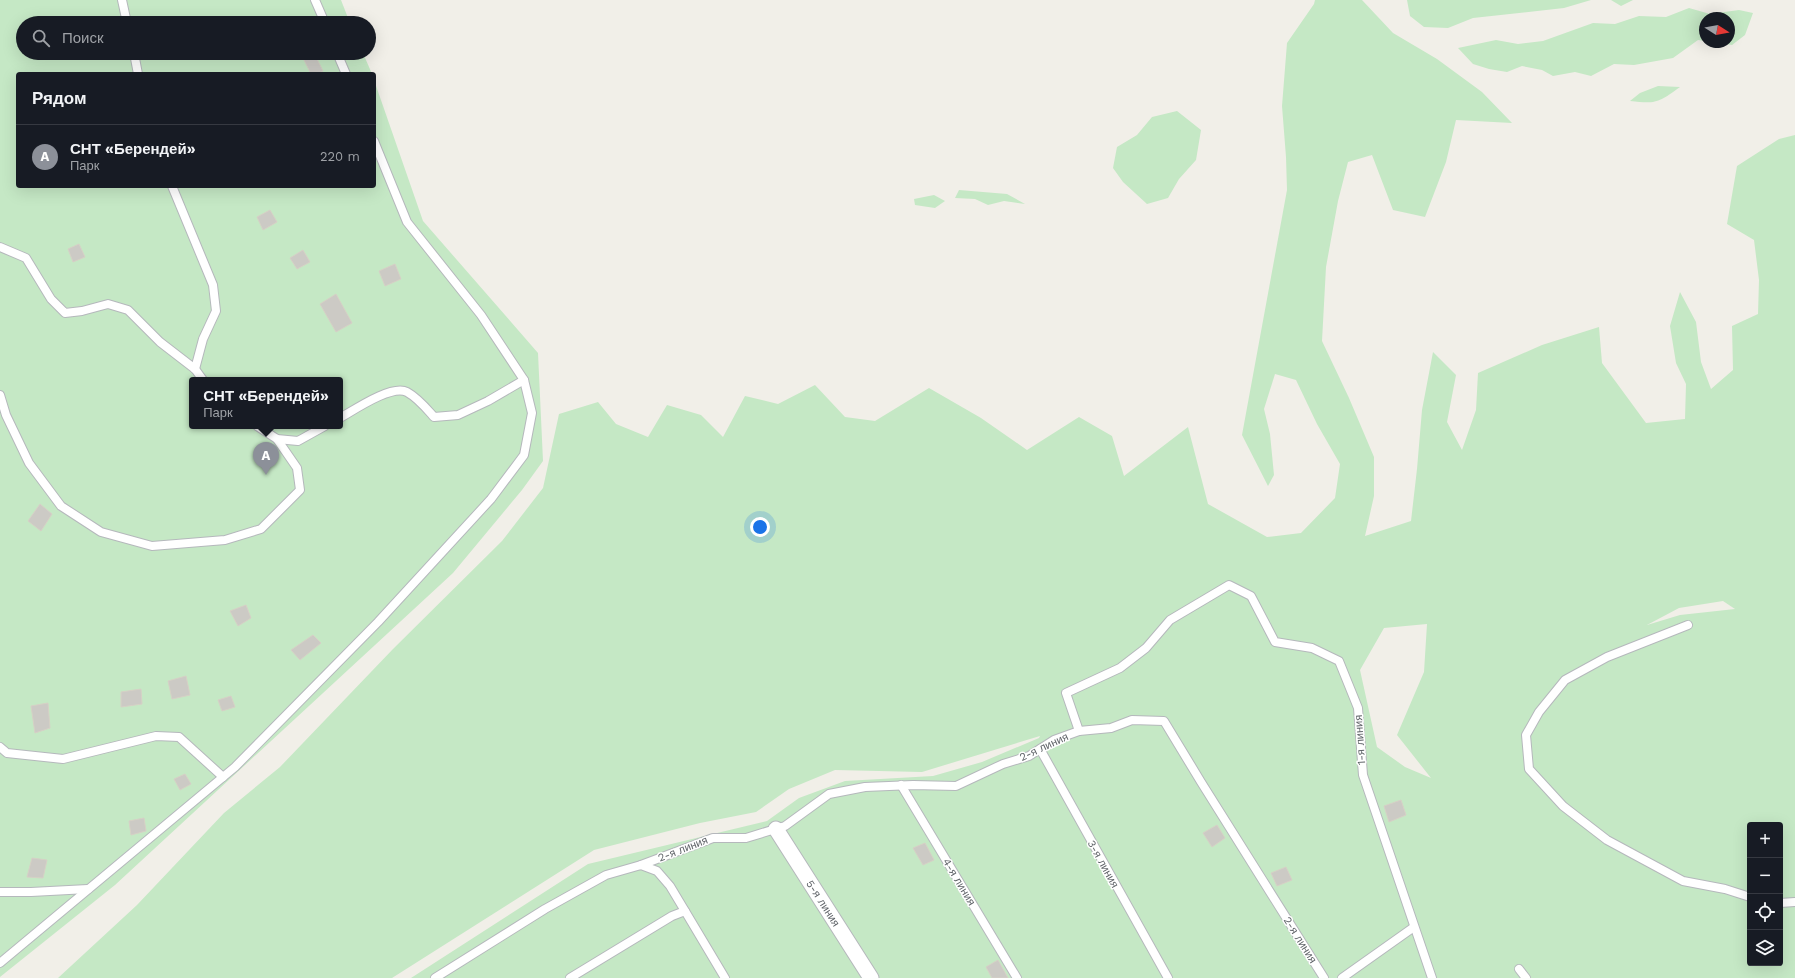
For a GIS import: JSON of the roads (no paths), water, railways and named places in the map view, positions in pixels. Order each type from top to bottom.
[{"type":"street","name":"5-я линия","points":[[776,829],[871,978]]},
{"type":"lane","points":[[122,0],[125,16]]},
{"type":"lane","points":[[315,0],[322,16]]},
{"type":"lane","points":[[135,60],[138,72]]},
{"type":"lane","points":[[340,60],[345,72]]},
{"type":"lane","points":[[0,963],[235,767],[378,622],[490,499],[524,455],[532,413],[524,380],[480,315],[408,222],[376,146]]},
{"type":"lane","points":[[173,188],[212,285],[216,311],[203,339],[195,369]]},
{"type":"lane","points":[[0,247],[26,258],[51,299],[66,313],[82,311],[108,304],[128,310],[160,342],[195,369],[201,377]]},
{"type":"lane","points":[[343,416],[389,391],[406,391],[418,400],[434,417],[458,415],[488,401],[524,380]]},
{"type":"lane","points":[[0,395],[6,415],[29,463],[61,506],[101,532],[152,546],[225,540],[261,529],[300,490],[297,468],[277,439],[262,429]]},
{"type":"lane","points":[[277,439],[298,441],[320,429]]},
{"type":"lane","name":"1-я линия","points":[[1079,731],[1066,693],[1120,668],[1146,648],[1170,620],[1229,585],[1251,596],[1275,642],[1312,648],[1339,661],[1358,708],[1363,775],[1432,978]]},
{"type":"lane","points":[[1688,625],[1607,657],[1565,680],[1539,712],[1526,735],[1529,769],[1563,806],[1608,840],[1683,881],[1725,889],[1747,896]]},
{"type":"lane","name":"2-я линия","points":[[435,978],[545,909],[606,875],[641,865],[714,838],[746,838],[785,826],[829,794],[865,787],[901,785],[956,786],[1003,764],[1029,756],[1054,740],[1079,731],[1111,728],[1132,720],[1164,721],[1324,978]]},
{"type":"lane","points":[[0,747],[8,753],[63,759],[156,736],[179,737],[223,777]]},
{"type":"lane","name":"3-я линия","points":[[1040,749],[1168,978]]},
{"type":"lane","name":"4-я линия","points":[[901,785],[1017,978]]},
{"type":"lane","points":[[641,865],[657,871],[670,886],[726,978]]},
{"type":"lane","points":[[0,892],[88,889]]},
{"type":"lane","points":[[1783,903],[1795,902]]},
{"type":"lane","points":[[570,978],[672,916],[685,912]]},
{"type":"lane","points":[[1342,978],[1414,927]]},
{"type":"lane","points":[[1519,969],[1526,978]]},
{"type":"place","name":"СНТ «Берендей»","points":[[266,475]]}]
